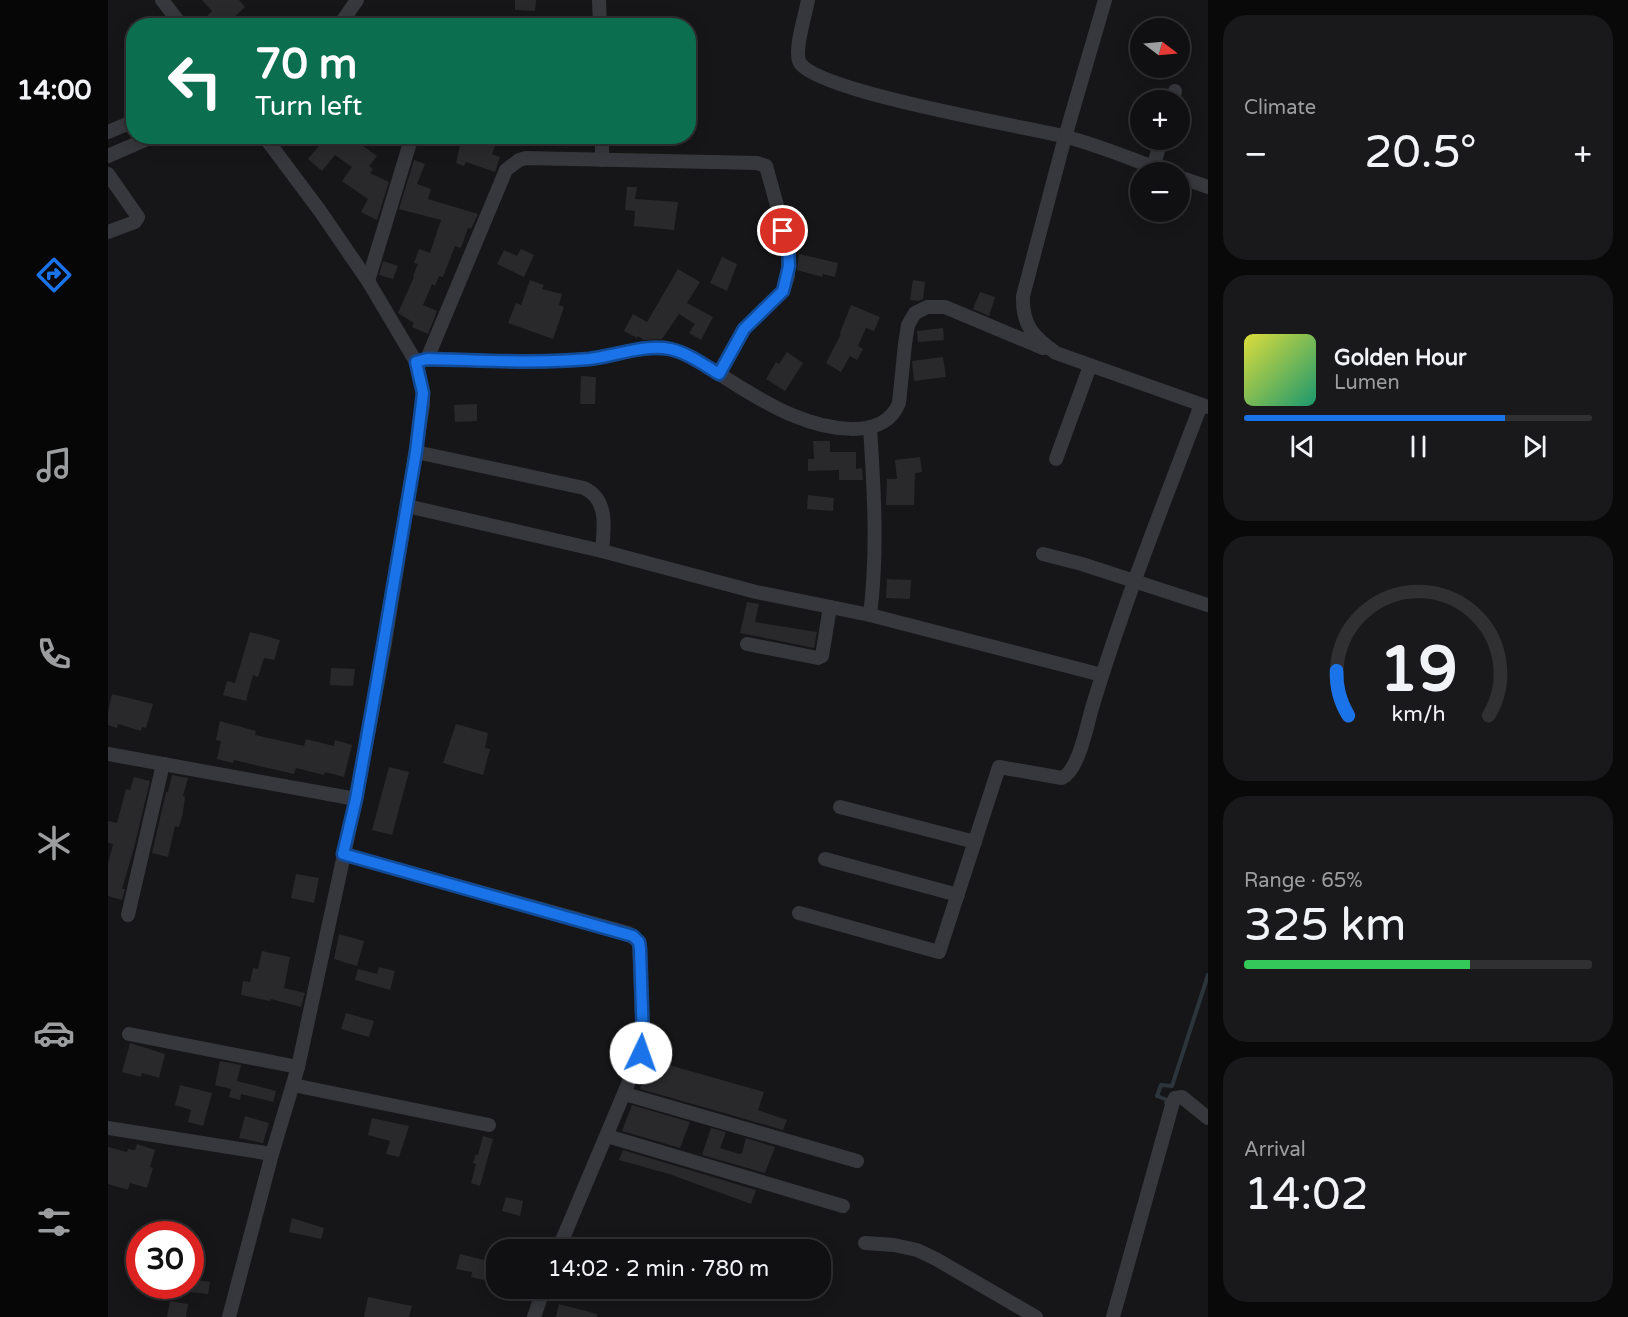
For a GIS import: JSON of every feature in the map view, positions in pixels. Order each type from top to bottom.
[{"type":"street","points":[[162,0],[176,18]]},
{"type":"street","points":[[345,18],[357,0]]},
{"type":"street","points":[[599,0],[600,18]]},
{"type":"street","points":[[808,0],[798,50],[800,62],[807,69],[835,82],[914,105],[1065,137],[1136,162]]},
{"type":"street","points":[[1056,353],[1036,339],[1025,320],[1023,296],[1065,137],[1105,0]]},
{"type":"street","points":[[108,132],[126,124]]},
{"type":"street","points":[[108,156],[136,144]]},
{"type":"street","points":[[270,144],[320,211],[422,360]]},
{"type":"street","points":[[368,281],[410,144]]},
{"type":"street","points":[[602,144],[602,160]]},
{"type":"street","points":[[230,1317],[272,1154],[298,1067],[356,799],[416,452],[423,393],[422,360],[506,170],[519,160],[526,158],[757,163],[766,166],[788,245],[788,276],[783,291],[744,329],[719,374]]},
{"type":"street","points":[[108,174],[138,217],[135,222],[108,232]]},
{"type":"street","points":[[1190,180],[1208,186]]},
{"type":"street","points":[[422,360],[587,359],[656,347],[689,356],[791,415],[842,428],[870,427],[887,421],[899,403],[904,344],[910,319],[927,307],[945,307],[1090,366],[1205,406],[1135,582],[1102,675],[1077,757],[1067,776],[1062,778],[999,767],[939,952],[799,913]]},
{"type":"street","points":[[1056,459],[1090,366]]},
{"type":"street","points":[[870,427],[874,512],[873,590],[870,615]]},
{"type":"street","points":[[416,452],[584,488],[593,492],[603,510],[605,525],[602,551]]},
{"type":"street","points":[[407,506],[602,551],[756,592],[870,615],[1102,675]]},
{"type":"street","points":[[1043,554],[1082,564],[1208,605]]},
{"type":"street","points":[[747,644],[818,658],[822,656],[830,607]]},
{"type":"street","points":[[108,754],[356,799]]},
{"type":"street","points":[[128,915],[163,764]]},
{"type":"street","points":[[840,807],[975,842]]},
{"type":"street","points":[[343,854],[628,933],[637,939],[640,949],[642,1046],[625,1094],[563,1239]]},
{"type":"street","points":[[825,859],[958,895]]},
{"type":"street","points":[[129,1034],[298,1067]]},
{"type":"street","points":[[293,1085],[489,1125]]},
{"type":"street","points":[[625,1094],[857,1161]]},
{"type":"street","points":[[1113,1317],[1175,1098],[1182,1096],[1208,1119]]},
{"type":"street","points":[[108,1128],[272,1154]]},
{"type":"street","points":[[607,1136],[843,1206]]},
{"type":"street","points":[[865,1243],[894,1245],[917,1250],[1036,1317]]},
{"type":"street","points":[[534,1317],[540,1299]]},
{"type":"building","points":[[202,0],[239,0],[245,7],[233,18],[205,18],[212,11]]},
{"type":"building","points":[[515,0],[536,0],[535,11],[515,10]]},
{"type":"building","points":[[320,144],[360,144],[377,156],[369,166],[373,169],[370,173],[389,182],[377,220],[361,212],[368,199],[342,181],[352,167],[335,155],[322,171],[308,159]]},
{"type":"building","points":[[460,144],[496,144],[492,154],[500,157],[495,172],[466,162],[464,166],[456,163]]},
{"type":"building","points":[[414,160],[425,164],[417,184],[431,189],[428,199],[478,214],[471,229],[468,228],[461,248],[455,246],[443,277],[439,276],[435,286],[432,284],[423,305],[437,311],[428,334],[412,327],[414,323],[398,313],[414,277],[418,264],[414,263],[419,249],[430,253],[441,220],[399,209]]},
{"type":"building","points":[[627,187],[637,187],[635,199],[678,202],[674,230],[634,226],[635,211],[625,210]]},
{"type":"building","points":[[521,249],[534,255],[524,277],[497,264],[504,250],[517,256]]},
{"type":"building","points":[[799,254],[838,263],[835,277],[823,274],[822,277],[797,270]]},
{"type":"building","points":[[722,257],[737,264],[727,291],[710,283]]},
{"type":"building","points":[[383,261],[398,266],[393,279],[379,275]]},
{"type":"building","points":[[678,269],[700,282],[687,303],[713,317],[701,340],[689,333],[695,324],[679,314],[662,339],[644,340],[624,331],[633,314],[647,322]]},
{"type":"building","points":[[530,280],[544,285],[542,289],[562,294],[559,305],[564,307],[553,339],[508,323],[516,303],[521,305]]},
{"type":"building","points":[[913,280],[925,282],[923,299],[918,301],[910,300]]},
{"type":"building","points":[[980,292],[995,297],[989,316],[973,309]]},
{"type":"building","points":[[851,305],[880,317],[874,331],[866,328],[858,346],[863,349],[857,360],[850,356],[841,372],[826,363],[841,334]]},
{"type":"building","points":[[943,328],[944,340],[918,342],[917,331]]},
{"type":"building","points":[[787,352],[803,363],[785,391],[766,379],[776,362],[779,364]]},
{"type":"building","points":[[943,357],[946,377],[914,381],[912,361]]},
{"type":"building","points":[[581,376],[596,377],[595,404],[580,404]]},
{"type":"building","points":[[477,404],[477,421],[455,422],[454,405]]},
{"type":"building","points":[[813,441],[830,441],[830,452],[856,452],[856,469],[862,468],[863,480],[839,480],[839,470],[808,471],[808,459],[814,459]]},
{"type":"building","points":[[920,457],[922,472],[915,473],[914,505],[886,505],[887,479],[897,479],[895,460]]},
{"type":"building","points":[[808,495],[834,498],[833,511],[807,509]]},
{"type":"building","points":[[887,579],[911,580],[910,599],[886,598]]},
{"type":"building","points":[[747,602],[759,604],[755,622],[817,632],[814,648],[740,633]]},
{"type":"building","points":[[250,632],[280,640],[274,660],[264,658],[258,677],[253,675],[246,701],[223,695],[227,681],[235,683]]},
{"type":"building","points":[[331,668],[355,669],[353,686],[330,685]]},
{"type":"building","points":[[112,694],[153,704],[146,728],[142,727],[141,731],[118,724],[117,728],[108,725]]},
{"type":"building","points":[[220,721],[256,731],[255,735],[304,746],[306,739],[334,746],[335,740],[352,745],[344,777],[296,768],[294,774],[234,760],[233,763],[217,759],[221,741],[216,740]]},
{"type":"building","points":[[456,724],[488,733],[485,748],[490,749],[483,775],[443,763]]},
{"type":"building","points":[[389,767],[409,772],[392,835],[372,830]]},
{"type":"building","points":[[172,775],[188,778],[183,796],[185,797],[183,813],[179,827],[175,826],[168,857],[152,853]]},
{"type":"building","points":[[134,777],[150,781],[122,889],[125,889],[122,900],[108,896],[108,864],[113,844],[108,843],[108,821],[117,823],[126,789],[130,790]]},
{"type":"building","points":[[296,874],[319,878],[314,903],[291,898]]},
{"type":"building","points":[[339,934],[364,941],[357,966],[334,959]]},
{"type":"building","points":[[262,951],[290,957],[284,988],[305,993],[301,1007],[271,999],[270,1001],[241,995],[243,981],[250,982],[253,968],[258,969]]},
{"type":"building","points":[[379,967],[395,971],[390,990],[355,980],[358,969],[377,974]]},
{"type":"building","points":[[346,1013],[374,1021],[369,1037],[341,1029]]},
{"type":"building","points":[[130,1043],[165,1054],[159,1078],[142,1073],[141,1077],[122,1072]]},
{"type":"building","points":[[220,1061],[241,1065],[237,1081],[276,1091],[273,1102],[241,1094],[240,1100],[229,1097],[231,1089],[215,1085]]},
{"type":"building","points":[[655,1061],[764,1092],[758,1110],[787,1120],[783,1130],[640,1089],[643,1077],[649,1079]]},
{"type":"building","points":[[180,1085],[212,1093],[203,1126],[188,1122],[191,1110],[175,1105]]},
{"type":"building","points":[[632,1105],[690,1122],[680,1148],[622,1131]]},
{"type":"building","points":[[245,1116],[269,1123],[263,1143],[239,1138]]},
{"type":"building","points":[[372,1118],[409,1126],[399,1157],[386,1154],[390,1141],[368,1135]]},
{"type":"building","points":[[711,1128],[726,1132],[720,1148],[739,1154],[742,1153],[746,1138],[775,1147],[765,1173],[702,1155]]},
{"type":"building","points":[[483,1136],[493,1139],[480,1186],[471,1183],[476,1164],[473,1163],[476,1154],[478,1155]]},
{"type":"building","points":[[137,1144],[155,1150],[147,1188],[130,1183],[128,1190],[108,1184],[108,1147],[127,1152],[128,1149],[135,1150]]},
{"type":"building","points":[[623,1150],[756,1190],[751,1204],[669,1174],[619,1160]]},
{"type":"building","points":[[506,1197],[523,1201],[520,1216],[502,1211]]},
{"type":"building","points":[[292,1218],[324,1228],[321,1239],[289,1232]]},
{"type":"building","points":[[460,1254],[486,1260],[486,1281],[471,1277],[472,1272],[456,1269]]},
{"type":"building","points":[[204,1281],[210,1282],[208,1294],[204,1294]]},
{"type":"building","points":[[368,1297],[412,1306],[409,1317],[364,1317]]},
{"type":"building","points":[[170,1301],[188,1304],[186,1317],[167,1317]]},
{"type":"building","points":[[559,1304],[597,1314],[597,1317],[556,1317]]},
{"type":"waterway","points":[[1166,1103],[1167,1100],[1157,1096],[1161,1085],[1172,1086],[1208,975]]},
{"type":"route","points":[[641,1053],[643,1040],[640,949],[639,942],[633,936],[343,854],[356,799],[385,643],[423,405],[423,393],[416,362],[427,359],[512,361],[587,359],[656,347],[689,356],[719,374],[744,329],[783,291],[789,266],[788,245],[783,231]]}]
